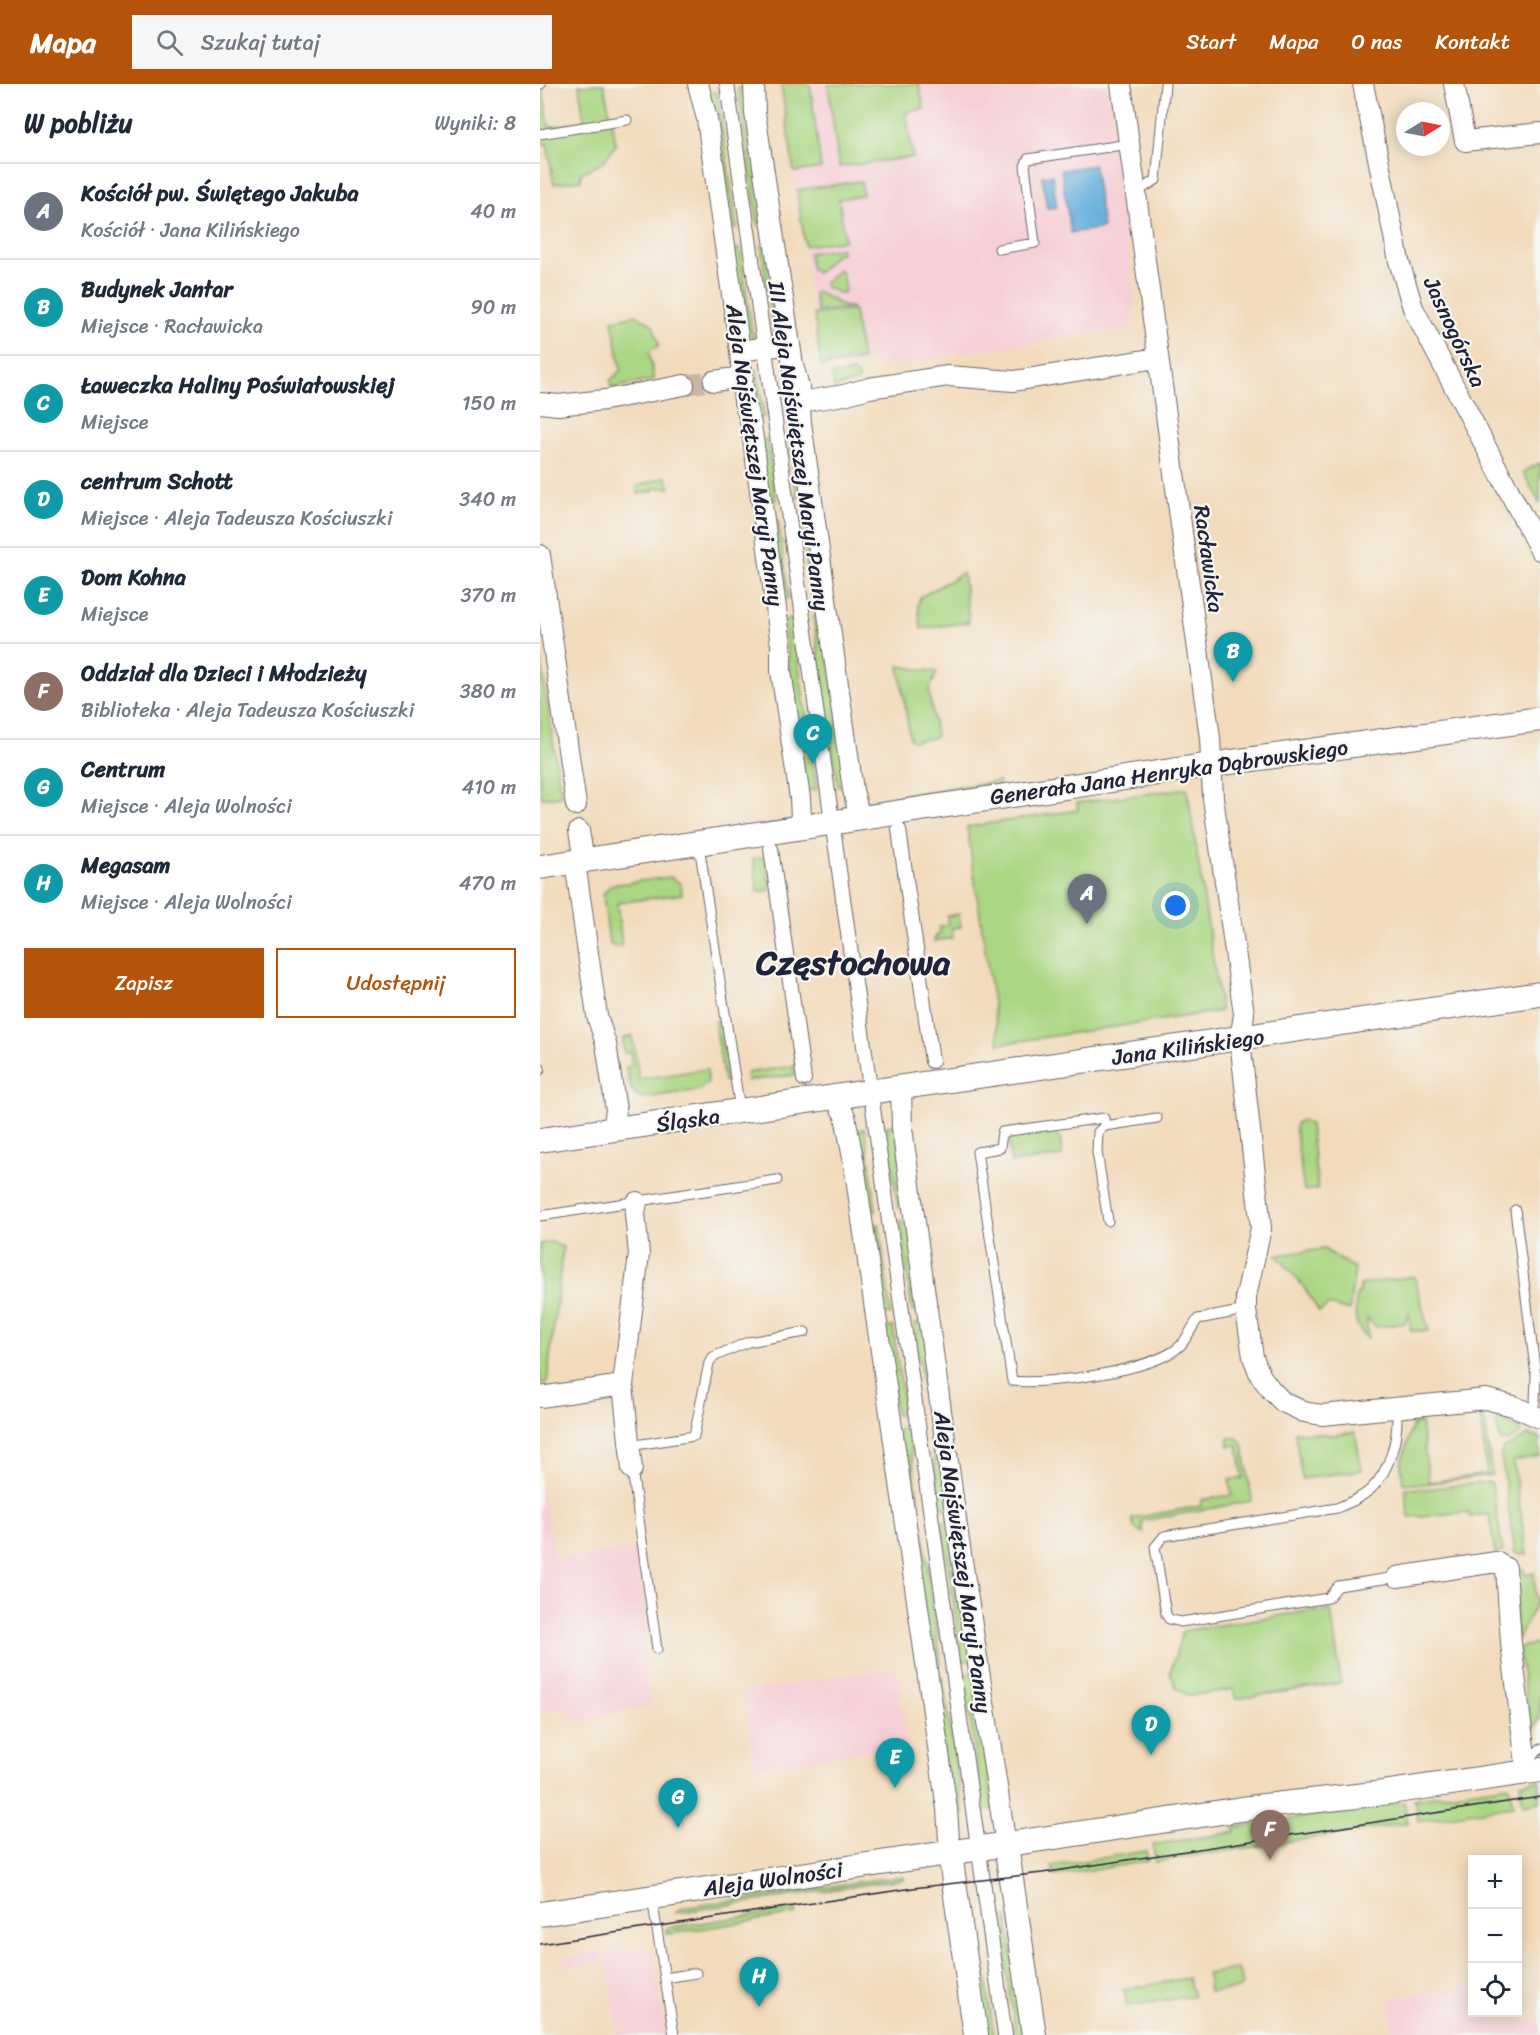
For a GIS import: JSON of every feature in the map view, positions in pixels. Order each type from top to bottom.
[{"type":"street","name":"Aleja Najświętszej Maryi Panny","points":[[698,84],[707,119],[782,645],[781,670],[800,798],[801,818],[798,828]]},
{"type":"street","name":"III Aleja Najświętszej Maryi Panny","points":[[727,84],[831,819]]},
{"type":"street","points":[[754,84],[755,113],[800,402],[853,790],[860,819]]},
{"type":"street","name":"Racławicka","points":[[1121,84],[1210,738],[1210,765],[1244,1014],[1240,1040],[1261,1228],[1246,1296],[1253,1357],[1260,1375],[1283,1402],[1304,1412],[1322,1415],[1486,1399],[1513,1406],[1535,1416]]},
{"type":"street","name":"Jasnogórska","points":[[1364,84],[1399,261],[1413,308],[1540,550]]},
{"type":"street","points":[[1454,84],[1465,141],[1540,133]]},
{"type":"street","points":[[740,351],[790,344]]},
{"type":"street","points":[[800,402],[844,395],[868,387],[948,376],[1014,381],[1157,358]]},
{"type":"street","points":[[714,381],[743,377]]},
{"type":"street","points":[[540,403],[558,405],[605,400],[684,385]]},
{"type":"street","points":[[540,555],[576,805]]},
{"type":"street","name":"Generała Jana Henryka Dąbrowskiego","points":[[540,867],[798,828],[831,819],[860,819],[1210,765],[1540,719]]},
{"type":"street","points":[[831,819],[1005,2035]]},
{"type":"street","points":[[899,830],[932,1061]]},
{"type":"street","points":[[579,831],[579,861],[597,1016],[606,1044],[616,1110],[613,1130]]},
{"type":"street","points":[[771,849],[804,1079]]},
{"type":"street","name":"Jana Kilińskiego","points":[[835,1098],[1540,994]]},
{"type":"street","name":"Aleja Najświętszej Maryi Panny","points":[[901,1089],[900,1118],[959,1541],[1034,2035]]},
{"type":"street","points":[[835,1098],[845,1116],[854,1164],[947,1809],[950,1854],[976,2035]]},
{"type":"street","name":"Śląska","points":[[540,1140],[835,1098]]},
{"type":"street","points":[[632,1469],[623,1385],[639,1254],[635,1214],[637,1202]]},
{"type":"street","points":[[540,1396],[623,1385]]},
{"type":"street","points":[[1397,1577],[1496,1562],[1506,1568],[1511,1643],[1534,1771]]},
{"type":"street","name":"Aleja Wolności","points":[[540,1914],[978,1850],[1245,1808],[1375,1794],[1534,1771]]},
{"type":"lane","points":[[1135,192],[1156,180],[1165,84]]},
{"type":"lane","points":[[540,134],[627,120]]},
{"type":"lane","points":[[999,249],[1035,243],[1025,166],[1028,159],[1129,144]]},
{"type":"lane","points":[[698,843],[740,1112]]},
{"type":"lane","points":[[1105,1126],[1104,1118],[1002,1132],[1000,1148],[977,1152],[1012,1381],[1033,1383],[1144,1366],[1180,1346],[1198,1319],[1246,1310]]},
{"type":"lane","points":[[1108,1221],[1097,1152],[1098,1132],[1105,1126],[1157,1118]]},
{"type":"lane","points":[[540,1216],[777,1180]]},
{"type":"lane","points":[[1515,1210],[1536,1376],[1535,1416]]},
{"type":"lane","points":[[629,1446],[694,1436],[709,1363],[718,1353],[748,1342],[805,1332]]},
{"type":"lane","points":[[1396,1409],[1399,1425],[1385,1469],[1372,1489],[1353,1501],[1337,1508],[1164,1536],[1155,1547],[1166,1614],[1169,1619],[1181,1622],[1328,1598],[1338,1586],[1397,1577]]},
{"type":"lane","points":[[632,1469],[657,1649]]},
{"type":"lane","points":[[1534,1771],[1531,1757],[1540,1749]]},
{"type":"lane","points":[[652,1897],[674,2035]]},
{"type":"lane","points":[[665,1978],[696,1973]]},
{"type":"shaded area","points":[[780,84],[1106,84],[1135,301],[1129,329],[885,365],[862,362],[821,368]]},
{"type":"shaded area","points":[[543,1487],[555,1560],[636,1548],[648,1636],[641,1645],[651,1706],[572,1721],[570,1708],[540,1712],[540,1488]]},
{"type":"shaded area","points":[[897,1667],[907,1745],[755,1768],[743,1691]]},
{"type":"shaded area","points":[[646,1947],[653,1952],[666,2035],[618,2035],[605,1952]]},
{"type":"shaded area","points":[[602,1951],[604,1962],[564,1968],[563,1958]]},
{"type":"shaded area","points":[[1468,1986],[1468,2017],[1492,2017],[1494,2027],[1540,2021],[1540,2035],[1392,2035],[1388,1998]]},
{"type":"green space","points":[[604,84],[616,145],[602,163],[581,173],[581,180],[554,184],[547,144],[540,145],[540,91],[543,91],[549,127],[584,121],[579,85]]},
{"type":"green space","points":[[781,84],[810,84],[821,168],[794,172]]},
{"type":"green space","points":[[828,84],[919,84],[924,109],[906,112],[913,157],[839,167]]},
{"type":"green space","points":[[751,87],[767,223],[758,225],[738,88]]},
{"type":"green space","points":[[717,92],[737,228],[728,229],[705,93]]},
{"type":"green space","points":[[861,181],[863,195],[839,199],[845,240],[805,246],[797,190]]},
{"type":"green space","points":[[770,245],[782,332],[774,341],[761,246]]},
{"type":"green space","points":[[842,248],[842,253],[836,254],[818,273],[811,269],[809,253]]},
{"type":"green space","points":[[740,249],[754,344],[747,344],[730,251]]},
{"type":"green space","points":[[839,270],[842,271],[845,292],[841,294],[825,287],[824,283]]},
{"type":"green space","points":[[818,292],[843,306],[853,308],[817,311],[814,293]]},
{"type":"green space","points":[[854,310],[862,360],[821,366],[814,314]]},
{"type":"green space","points":[[637,315],[653,325],[659,345],[649,352],[654,380],[611,388],[610,381],[621,370],[612,320]]},
{"type":"green space","points":[[750,370],[757,370],[764,417],[757,418],[753,407]]},
{"type":"green space","points":[[852,372],[859,378],[858,381],[834,388],[832,375]]},
{"type":"green space","points":[[797,435],[806,497],[797,498],[788,436]]},
{"type":"green space","points":[[767,439],[776,501],[766,502],[757,441]]},
{"type":"green space","points":[[1540,463],[1540,504],[1523,472]]},
{"type":"green space","points":[[666,477],[670,488],[653,488],[653,491],[638,494],[637,486]]},
{"type":"green space","points":[[808,515],[820,594],[811,595],[800,517]]},
{"type":"green space","points":[[778,520],[789,598],[780,599],[769,521]]},
{"type":"green space","points":[[963,573],[969,622],[921,629],[918,605],[920,597]]},
{"type":"green space","points":[[822,615],[847,785],[838,786],[813,616]]},
{"type":"green space","points":[[792,619],[817,789],[807,791],[783,621]]},
{"type":"green space","points":[[540,653],[561,796],[542,798],[540,788]]},
{"type":"green space","points":[[899,666],[937,672],[929,691],[936,736],[933,738],[913,741],[910,739]]},
{"type":"green space","points":[[999,781],[999,786],[902,800],[901,795]]},
{"type":"green space","points":[[1187,788],[1221,1011],[999,1044],[967,827],[1078,810],[1077,803]]},
{"type":"green space","points":[[765,857],[770,890],[758,892],[753,859]]},
{"type":"green space","points":[[670,877],[681,884],[682,894],[617,903],[622,946],[614,947],[609,943],[603,894],[611,885]]},
{"type":"green space","points":[[959,914],[961,927],[952,928],[953,938],[934,941],[936,936],[940,935],[939,927],[948,925],[947,916]]},
{"type":"green space","points":[[720,1020],[729,1080],[724,1081],[715,1021]]},
{"type":"green space","points":[[632,1035],[639,1079],[707,1069],[708,1083],[699,1090],[643,1098],[638,1096],[630,1086],[626,1067],[632,1066],[630,1052],[624,1053],[623,1039]]},
{"type":"green space","points":[[794,1066],[795,1075],[747,1081],[746,1073]]},
{"type":"green space","points":[[1303,1120],[1310,1125],[1318,1189],[1304,1191],[1295,1127],[1297,1122]]},
{"type":"green space","points":[[896,1125],[907,1207],[898,1208],[886,1126]]},
{"type":"green space","points":[[865,1129],[876,1211],[867,1212],[856,1130]]},
{"type":"green space","points":[[1052,1130],[1060,1138],[1062,1156],[1011,1163],[1008,1136]]},
{"type":"green space","points":[[909,1220],[922,1309],[912,1311],[900,1221]]},
{"type":"green space","points":[[879,1224],[891,1314],[881,1315],[869,1226]]},
{"type":"green space","points":[[551,1242],[563,1247],[547,1383],[540,1384],[540,1244]]},
{"type":"green space","points":[[1324,1249],[1355,1269],[1349,1311],[1329,1305],[1319,1312],[1303,1286],[1277,1255]]},
{"type":"green space","points":[[1414,1276],[1429,1331],[1411,1331],[1409,1314],[1405,1323],[1376,1327],[1367,1318],[1368,1338],[1363,1334],[1357,1324],[1355,1312],[1360,1285]]},
{"type":"green space","points":[[924,1322],[936,1410],[926,1411],[914,1324]]},
{"type":"green space","points":[[893,1327],[905,1414],[896,1415],[884,1328]]},
{"type":"green space","points":[[1480,1415],[1485,1421],[1492,1475],[1423,1484],[1403,1483],[1401,1464],[1413,1424],[1421,1423],[1429,1482],[1487,1474]]},
{"type":"green space","points":[[1499,1419],[1520,1429],[1521,1433],[1507,1442],[1501,1441],[1496,1421]]},
{"type":"green space","points":[[938,1422],[950,1507],[941,1509],[929,1424]]},
{"type":"green space","points":[[908,1427],[920,1511],[910,1513],[898,1429]]},
{"type":"green space","points":[[1295,1432],[1334,1435],[1355,1432],[1362,1470],[1302,1479]]},
{"type":"green space","points":[[1529,1435],[1540,1438],[1540,1456],[1513,1461],[1527,1555],[1515,1553],[1501,1454],[1503,1449]]},
{"type":"green space","points":[[1228,1438],[1237,1438],[1243,1444],[1252,1501],[1142,1521],[1143,1533],[1134,1528],[1132,1518],[1201,1506],[1201,1500],[1232,1495],[1229,1480],[1243,1478],[1238,1445],[1229,1446]]},
{"type":"green space","points":[[1487,1482],[1492,1484],[1503,1552],[1495,1553],[1489,1514],[1470,1517],[1469,1512],[1409,1517],[1405,1488],[1425,1489]]},
{"type":"green space","points":[[952,1520],[972,1660],[962,1661],[942,1522]]},
{"type":"green space","points":[[922,1525],[941,1664],[932,1665],[912,1526]]},
{"type":"green space","points":[[1524,1569],[1525,1575],[1534,1573],[1536,1604],[1517,1639],[1514,1577],[1516,1570]]},
{"type":"green space","points":[[1315,1610],[1316,1612],[1331,1610],[1341,1683],[1236,1699],[1234,1689],[1188,1696],[1176,1687],[1170,1673],[1183,1631]]},
{"type":"green space","points":[[1540,1642],[1540,1719],[1532,1732],[1518,1648]]},
{"type":"green space","points":[[974,1673],[993,1810],[983,1811],[964,1674]]},
{"type":"green space","points":[[943,1677],[963,1814],[953,1815],[933,1679]]},
{"type":"green space","points":[[1540,1780],[1540,1802],[1523,1805],[1520,1783]]},
{"type":"green space","points":[[1509,1785],[1513,1806],[1418,1821],[1414,1799]]},
{"type":"green space","points":[[1404,1802],[1408,1823],[1155,1862],[1153,1845],[1235,1832],[1234,1825],[1238,1827]]},
{"type":"green space","points":[[1146,1851],[1148,1861],[1054,1876],[1052,1866]]},
{"type":"green space","points":[[903,1877],[903,1879],[675,1913],[682,1908]]},
{"type":"green space","points":[[796,1909],[796,1914],[667,1934],[667,1928]]},
{"type":"green space","points":[[1007,1917],[1023,2035],[1016,2035],[999,1918]]},
{"type":"green space","points":[[978,1920],[994,2035],[986,2035],[970,1921]]},
{"type":"green space","points":[[1239,1970],[1242,1985],[1238,1989],[1209,1992],[1207,1974]]},
{"type":"green space","points":[[1188,1978],[1194,1996],[1127,2006],[1124,1989]]},
{"type":"water","points":[[1094,165],[1103,228],[1071,233],[1061,170]]},
{"type":"water","points":[[1052,175],[1057,207],[1047,208],[1042,176]]},
{"type":"tunnel","points":[[684,385],[714,381]]},
{"type":"tram line","points":[[540,1944],[913,1888],[1042,1873],[1540,1797]]},
{"type":"place","name":"Budynek Jantar","points":[[1233,682]]},
{"type":"place","name":"Ławeczka Haliny Poświatowskiej","points":[[813,764]]},
{"type":"place","name":"Kościół pw. Świętego Jakuba","points":[[1087,924]]},
{"type":"place","name":"centrum Schott","points":[[1151,1755]]},
{"type":"place","name":"Dom Kohna","points":[[895,1788]]},
{"type":"place","name":"Centrum","points":[[678,1828]]},
{"type":"place","name":"Oddział dla Dzieci i Młodzieży","points":[[1270,1860]]},
{"type":"place","name":"Megasam","points":[[759,2007]]},
{"type":"district","name":"Częstochowa","points":[[853,963]]}]
